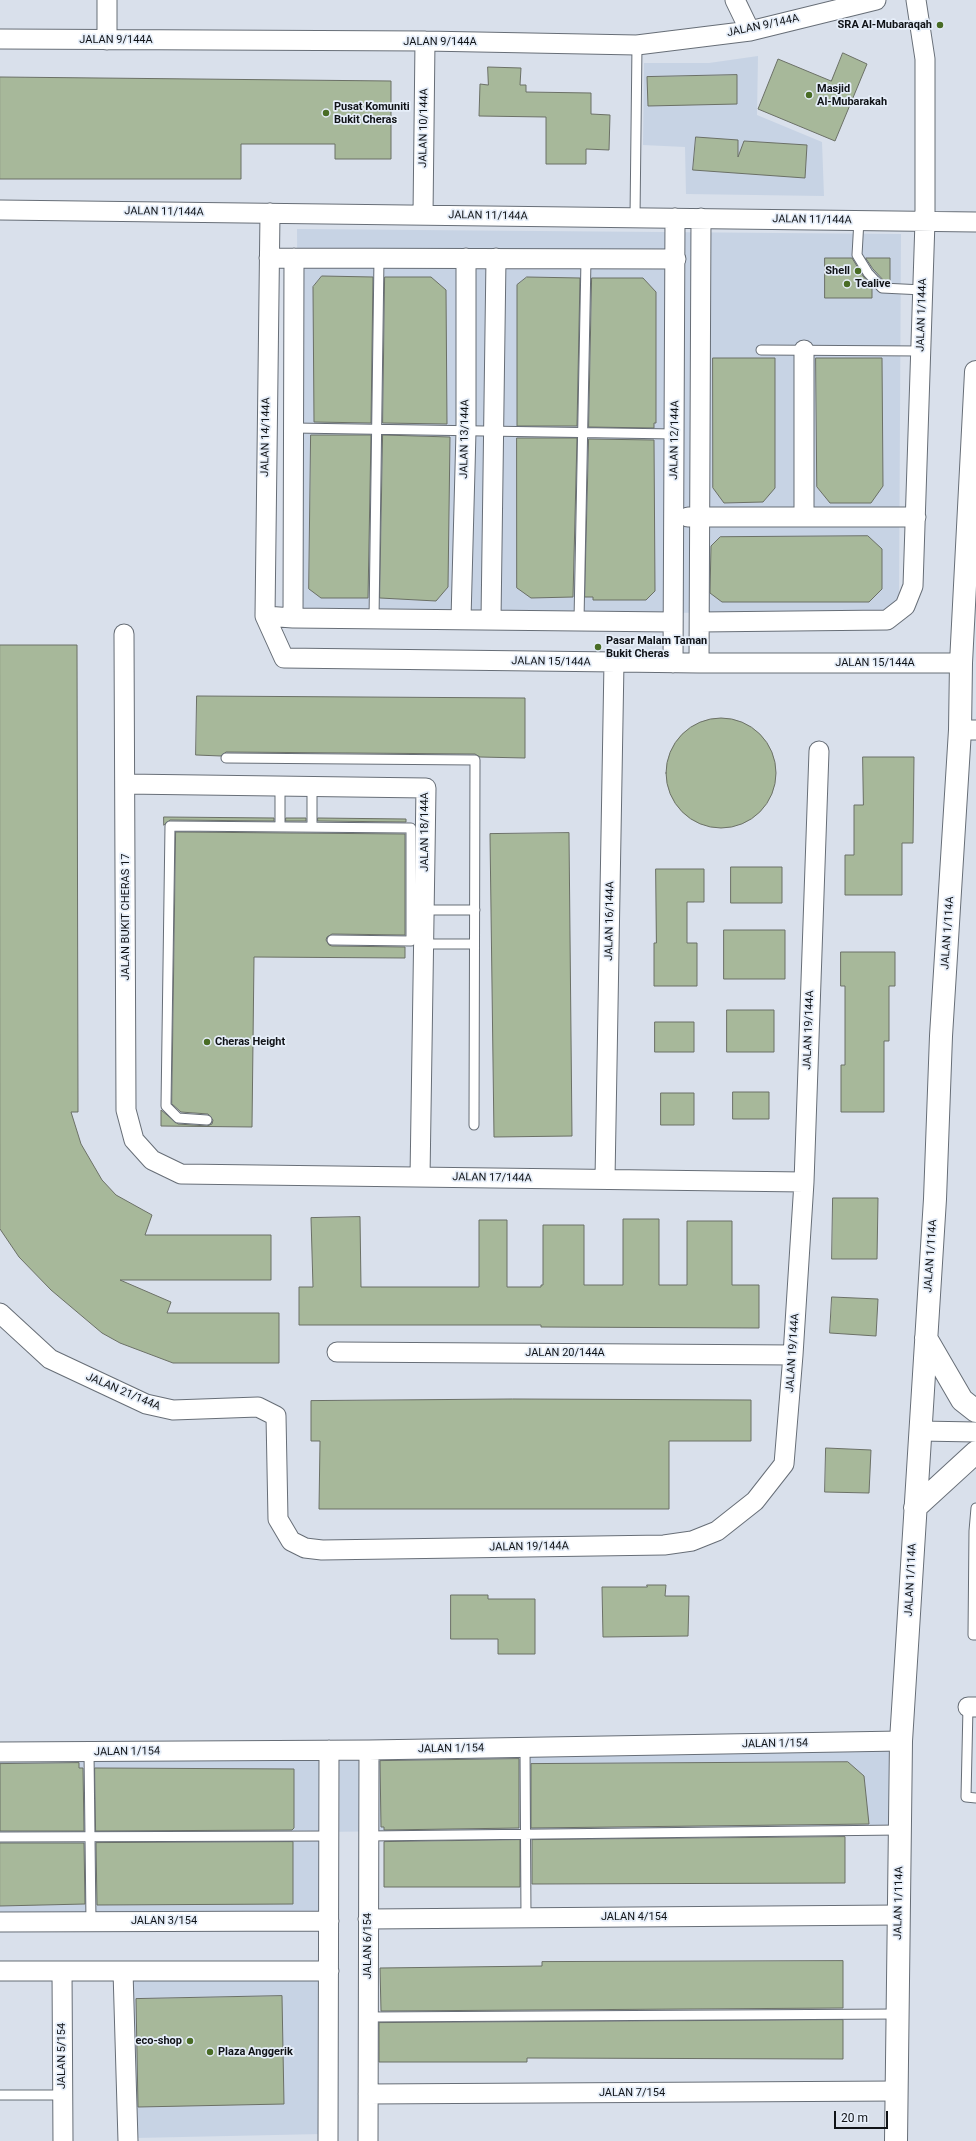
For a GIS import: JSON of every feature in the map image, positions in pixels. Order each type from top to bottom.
[{"type":"street","points":[[107,0],[107,40]]},
{"type":"street","points":[[735,0],[750,31]]},
{"type":"street","name":"JALAN 9/144A","points":[[0,39],[425,41],[638,45],[750,31],[876,0]]},
{"type":"street","name":"JALAN 1/144A","points":[[700,622],[886,620],[905,606],[914,586],[926,221],[926,59],[916,0]]},
{"type":"street","name":"JALAN 10/144A","points":[[422,215],[425,41]]},
{"type":"street","name":"JALAN 11/144A","points":[[0,210],[976,222]]},
{"type":"street","name":"JALAN 14/144A","points":[[270,213],[265,616],[284,658]]},
{"type":"street","name":"JALAN 12/144A","points":[[673,663],[676,434],[675,218]]},
{"type":"street","points":[[699,663],[701,218]]},
{"type":"street","points":[[269,258],[676,259]]},
{"type":"street","points":[[293,618],[294,258]]},
{"type":"street","name":"JALAN 13/144A","points":[[461,619],[466,431],[466,258]]},
{"type":"street","points":[[491,619],[492,431],[496,258]]},
{"type":"street","points":[[804,350],[804,517]]},
{"type":"street","name":"JALAN 1/114A","points":[[896,2141],[901,1741],[935,1199],[941,1036],[968,730],[961,663],[976,372]]},
{"type":"street","points":[[674,516],[916,517]]},
{"type":"street","points":[[265,616],[293,618],[673,622]]},
{"type":"street","name":"JALAN BUKIT CHERAS 17","points":[[124,634],[126,1110],[134,1140],[152,1160],[181,1174]]},
{"type":"street","name":"JALAN 15/144A","points":[[284,658],[673,663],[961,663]]},
{"type":"street","name":"JALAN 16/144A","points":[[605,1179],[614,662]]},
{"type":"street","name":"JALAN 19/144A","points":[[268,1411],[276,1416],[278,1519],[291,1541],[305,1548],[322,1550],[664,1545],[692,1541],[717,1531],[755,1501],[784,1464],[793,1355],[804,1182],[820,751]]},
{"type":"street","name":"JALAN 18/144A","points":[[125,784],[426,788],[420,1177]]},
{"type":"street","name":"JALAN 17/144A","points":[[181,1174],[804,1182]]},
{"type":"street","name":"JALAN 21/144A","points":[[0,1313],[50,1359],[146,1404],[173,1410],[258,1407],[268,1411]]},
{"type":"street","points":[[926,1338],[962,1400],[976,1411]]},
{"type":"street","name":"JALAN 20/144A","points":[[337,1352],[793,1355]]},
{"type":"street","points":[[920,1431],[976,1432]]},
{"type":"street","points":[[915,1508],[976,1452]]},
{"type":"street","name":"JALAN 1/154","points":[[0,1752],[89,1753],[369,1750],[901,1741]]},
{"type":"street","points":[[328,2141],[329,1750]]},
{"type":"street","name":"JALAN 6/154","points":[[368,2141],[369,1750]]},
{"type":"street","name":"JALAN 4/154","points":[[368,1919],[899,1915]]},
{"type":"street","name":"JALAN 3/154","points":[[0,1922],[329,1921]]},
{"type":"street","points":[[0,1971],[328,1971]]},
{"type":"street","name":"JALAN 5/154","points":[[62,1971],[63,2141]]},
{"type":"street","points":[[123,1971],[128,2141]]},
{"type":"street","name":"JALAN 7/154","points":[[368,2094],[897,2091]]},
{"type":"lane","points":[[635,217],[638,45]]},
{"type":"lane","points":[[859,220],[857,255],[868,273],[882,288],[923,290]]},
{"type":"lane","points":[[374,619],[379,258]]},
{"type":"lane","points":[[579,620],[586,259]]},
{"type":"lane","points":[[761,350],[921,351]]},
{"type":"lane","points":[[294,428],[676,434]]},
{"type":"lane","points":[[226,758],[476,760],[474,1125]]},
{"type":"lane","points":[[280,786],[280,826]]},
{"type":"lane","points":[[312,786],[312,826]]},
{"type":"lane","points":[[207,1120],[178,1118],[166,1106],[170,826],[411,828],[411,941],[332,940]]},
{"type":"lane","points":[[424,910],[475,910]]},
{"type":"lane","points":[[423,944],[474,944]]},
{"type":"lane","points":[[976,1508],[974,1531],[973,1635],[976,1635]]},
{"type":"lane","points":[[972,1707],[966,1797],[976,1798]]},
{"type":"lane","points":[[526,1748],[526,1918]]},
{"type":"lane","points":[[89,1753],[90,1922]]},
{"type":"lane","points":[[368,1836],[900,1830]]},
{"type":"lane","points":[[0,1837],[329,1836]]},
{"type":"lane","points":[[368,2018],[898,2014]]},
{"type":"lane","points":[[0,2095],[63,2095]]},
{"type":"shaded area","points":[[758,56],[757,115],[822,142],[824,196],[686,194],[685,147],[643,145],[644,63],[709,63]]},
{"type":"shaded area","points":[[297,229],[901,234],[899,600],[884,612],[624,613],[300,611]]},
{"type":"shaded area","points":[[889,1749],[889,1825],[321,1832],[323,1917],[0,1917],[0,1757]]},
{"type":"shaded area","points":[[132,1978],[322,1978],[322,2134],[135,2138]]},
{"type":"building","name":"Masjid Al-Mubarakah","points":[[843,53],[867,64],[835,141],[758,109],[778,59],[831,81]]},
{"type":"building","points":[[488,67],[521,68],[520,85],[526,85],[526,92],[591,93],[591,114],[610,115],[609,150],[586,149],[586,164],[546,164],[546,117],[479,116],[480,84],[488,85]]},
{"type":"building","points":[[737,75],[737,104],[648,106],[647,77]]},
{"type":"building","points":[[0,77],[391,81],[391,159],[335,159],[335,144],[241,144],[241,179],[0,179]]},
{"type":"building","points":[[696,137],[738,140],[738,157],[744,141],[807,145],[805,178],[693,170]]},
{"type":"building","name":"Shell","points":[[825,258],[852,258],[863,276],[872,286],[872,298],[825,298]]},
{"type":"building","points":[[866,258],[890,258],[890,282],[885,282],[873,269]]},
{"type":"building","points":[[322,276],[373,277],[371,423],[314,422],[313,287]]},
{"type":"building","points":[[385,277],[431,277],[446,290],[447,424],[383,423]]},
{"type":"building","points":[[527,277],[580,278],[577,426],[517,426],[517,285]]},
{"type":"building","points":[[592,278],[643,278],[656,292],[656,423],[654,423],[654,428],[589,427]]},
{"type":"building","points":[[713,358],[775,358],[775,488],[763,502],[724,503],[713,488]]},
{"type":"building","points":[[816,358],[882,358],[883,486],[871,503],[830,503],[817,487]]},
{"type":"building","points":[[311,435],[371,435],[368,598],[321,598],[309,589]]},
{"type":"building","points":[[383,435],[450,437],[448,587],[436,601],[380,598]]},
{"type":"building","points":[[517,438],[577,438],[573,597],[531,598],[517,588]]},
{"type":"building","points":[[589,439],[654,440],[655,591],[646,600],[593,600],[593,597],[585,597]]},
{"type":"building","points":[[868,536],[882,549],[882,589],[869,602],[722,602],[710,593],[711,546],[720,537]]},
{"type":"building","points":[[0,645],[77,645],[78,1112],[71,1112],[81,1144],[102,1180],[116,1195],[152,1215],[145,1235],[271,1235],[271,1280],[120,1280],[171,1302],[167,1313],[279,1313],[279,1363],[173,1363],[120,1343],[102,1333],[51,1290],[19,1257],[0,1229]]},
{"type":"building","points":[[197,696],[525,698],[525,758],[480,757],[475,754],[226,752],[221,756],[196,755]]},
{"type":"building","points":[[721,718],[742,722],[752,727],[760,734],[767,742],[772,752],[776,773],[772,794],[767,804],[760,812],[752,819],[742,824],[721,828],[700,824],[690,819],[682,812],[675,804],[670,794],[666,773],[670,752],[675,742],[682,734],[690,727],[700,722]]},
{"type":"building","points":[[863,757],[914,757],[913,843],[902,843],[902,895],[845,895],[845,855],[854,855],[854,805],[863,805]]},
{"type":"building","points":[[164,817],[274,818],[274,821],[170,820],[164,825]]},
{"type":"building","points":[[286,818],[306,818],[306,821],[286,821]]},
{"type":"building","points":[[318,818],[406,819],[406,822],[318,821]]},
{"type":"building","name":"Cheras Height","points":[[176,832],[405,834],[405,935],[332,934],[327,937],[326,940],[329,945],[332,946],[405,947],[405,958],[254,957],[252,1127],[161,1126],[161,1110],[178,1124],[207,1126],[212,1124],[213,1120],[208,1114],[181,1112],[172,1104]]},
{"type":"building","points":[[569,833],[572,1136],[494,1137],[490,834]]},
{"type":"building","points":[[731,867],[782,867],[782,903],[731,903]]},
{"type":"building","points":[[656,869],[704,869],[704,902],[687,902],[687,943],[697,943],[697,986],[654,986],[654,943],[656,943]]},
{"type":"building","points":[[724,930],[785,930],[785,979],[724,979]]},
{"type":"building","points":[[841,952],[895,952],[895,986],[889,986],[889,1041],[884,1041],[884,1112],[841,1112],[841,1065],[845,1065],[845,986],[841,986]]},
{"type":"building","points":[[727,1010],[774,1010],[774,1052],[727,1052]]},
{"type":"building","points":[[655,1022],[694,1022],[694,1052],[655,1052]]},
{"type":"building","points":[[733,1092],[769,1092],[769,1119],[733,1119]]},
{"type":"building","points":[[661,1093],[694,1093],[694,1125],[661,1125]]},
{"type":"building","points":[[833,1198],[878,1198],[877,1259],[832,1259]]},
{"type":"building","points":[[360,1217],[361,1287],[479,1287],[479,1220],[507,1220],[507,1287],[541,1287],[541,1285],[543,1285],[543,1225],[584,1225],[584,1285],[623,1285],[623,1219],[659,1219],[659,1285],[687,1285],[687,1221],[732,1221],[732,1285],[759,1285],[759,1328],[541,1327],[541,1325],[299,1325],[299,1287],[313,1287],[311,1218]]},
{"type":"building","points":[[832,1297],[878,1299],[876,1336],[830,1333]]},
{"type":"building","points":[[513,1399],[751,1400],[751,1441],[669,1441],[669,1509],[319,1509],[320,1441],[311,1441],[311,1401]]},
{"type":"building","points":[[826,1448],[871,1450],[869,1493],[825,1492]]},
{"type":"building","points":[[647,1585],[666,1585],[665,1596],[689,1596],[688,1636],[603,1637],[602,1587],[647,1587]]},
{"type":"building","points":[[451,1595],[488,1595],[488,1599],[535,1599],[535,1654],[498,1654],[498,1639],[451,1639]]},
{"type":"building","points":[[519,1759],[519,1828],[384,1830],[384,1827],[381,1827],[380,1761]]},
{"type":"building","points":[[848,1762],[864,1776],[869,1824],[531,1828],[531,1764]]},
{"type":"building","points":[[79,1763],[79,1768],[83,1768],[84,1831],[0,1831],[0,1764]]},
{"type":"building","points":[[95,1768],[294,1769],[294,1828],[292,1830],[96,1831]]},
{"type":"building","points":[[845,1837],[845,1883],[532,1884],[532,1840]]},
{"type":"building","points":[[520,1840],[520,1887],[384,1887],[384,1842]]},
{"type":"building","points":[[293,1842],[293,1904],[97,1905],[96,1843]]},
{"type":"building","points":[[0,1843],[84,1843],[85,1904],[0,1906]]},
{"type":"building","points":[[843,1961],[843,2008],[381,2011],[380,1968],[542,1966],[542,1962]]},
{"type":"building","name":"Plaza Anggerik","points":[[282,1996],[284,2104],[138,2107],[136,1999]]},
{"type":"building","points":[[843,2020],[843,2059],[527,2058],[527,2062],[379,2062],[379,2023]]},
{"type":"place","name":"SRA Al-Mubaraqah","points":[[940,25]]},
{"type":"place","name":"Masjid Al-Mubarakah","points":[[809,95]]},
{"type":"place","name":"Pusat Komuniti Bukit Cheras","points":[[326,113]]},
{"type":"place","name":"Shell","points":[[858,271]]},
{"type":"place","name":"Tealive","points":[[847,284]]},
{"type":"place","name":"Pasar Malam Taman Bukit Cheras","points":[[598,647]]},
{"type":"place","name":"Cheras Height","points":[[207,1042]]},
{"type":"place","name":"eco-shop","points":[[190,2041]]},
{"type":"place","name":"Plaza Anggerik","points":[[210,2052]]}]
